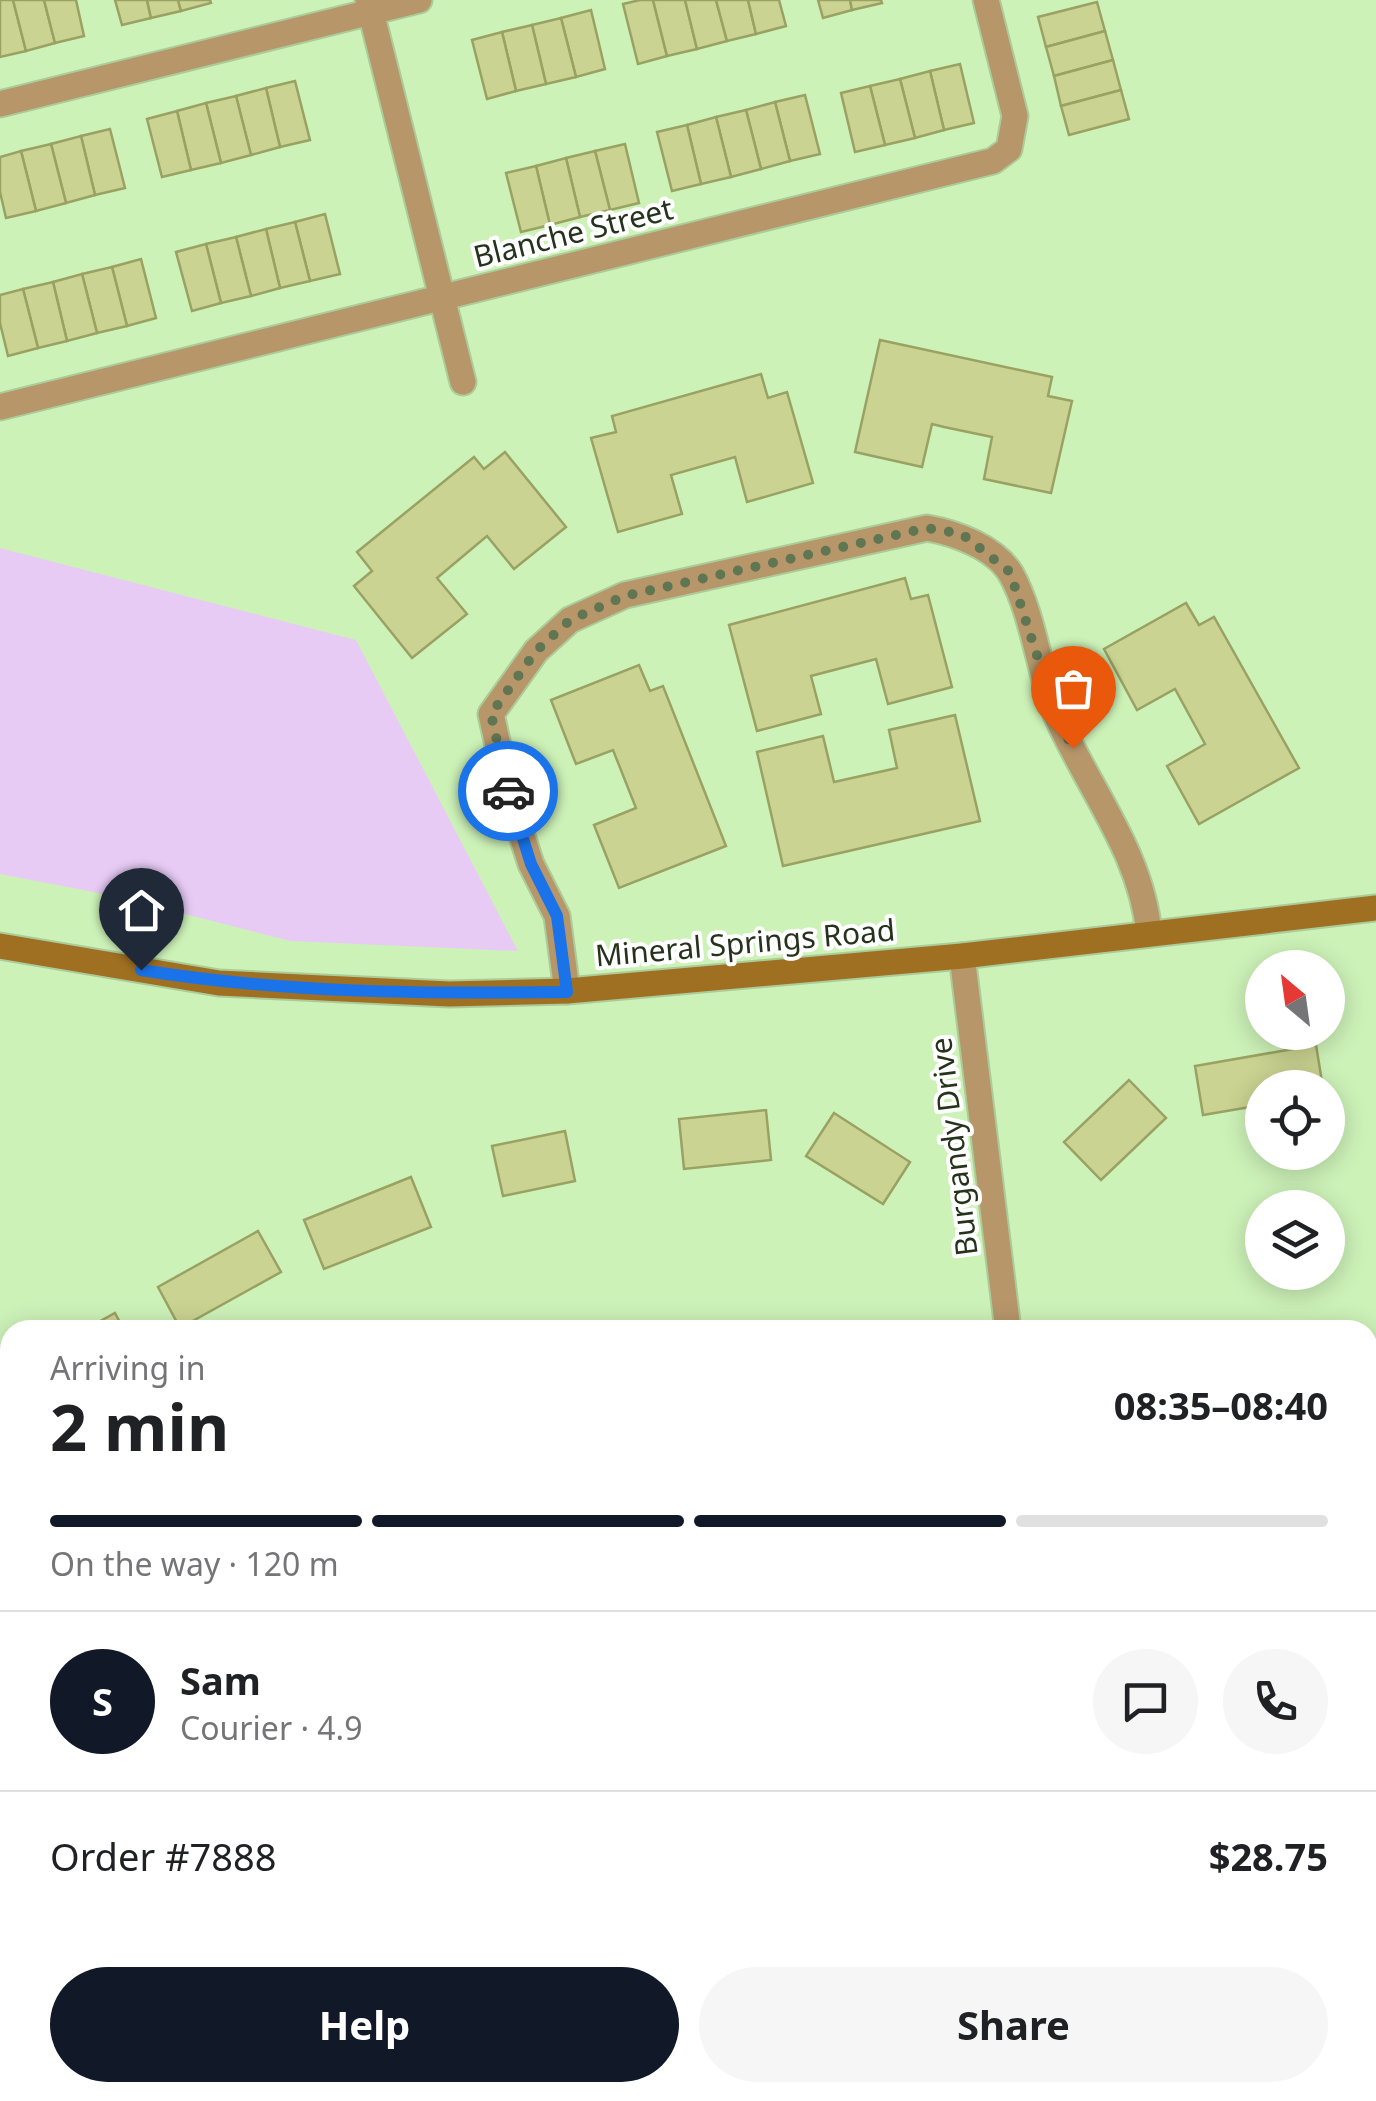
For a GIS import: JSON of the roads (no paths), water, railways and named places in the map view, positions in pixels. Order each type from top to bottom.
[{"type":"street","points":[[0,104],[370,6],[419,0]]},
{"type":"street","name":"Blanche Street","points":[[0,408],[993,161],[1008,149],[1015,116],[986,0]]},
{"type":"street","points":[[370,6],[463,382]]},
{"type":"street","points":[[567,992],[557,916],[531,864],[510,799],[491,714],[536,651],[570,620],[625,596],[927,528],[962,534],[1010,572],[1057,717],[1136,868],[1146,896],[1149,934]]},
{"type":"street","name":"Mineral Springs Road","points":[[0,946],[219,983],[449,994],[567,992],[962,956],[1376,908]]},
{"type":"street","name":"Burgandy Drive","points":[[962,956],[1007,1320]]}]
